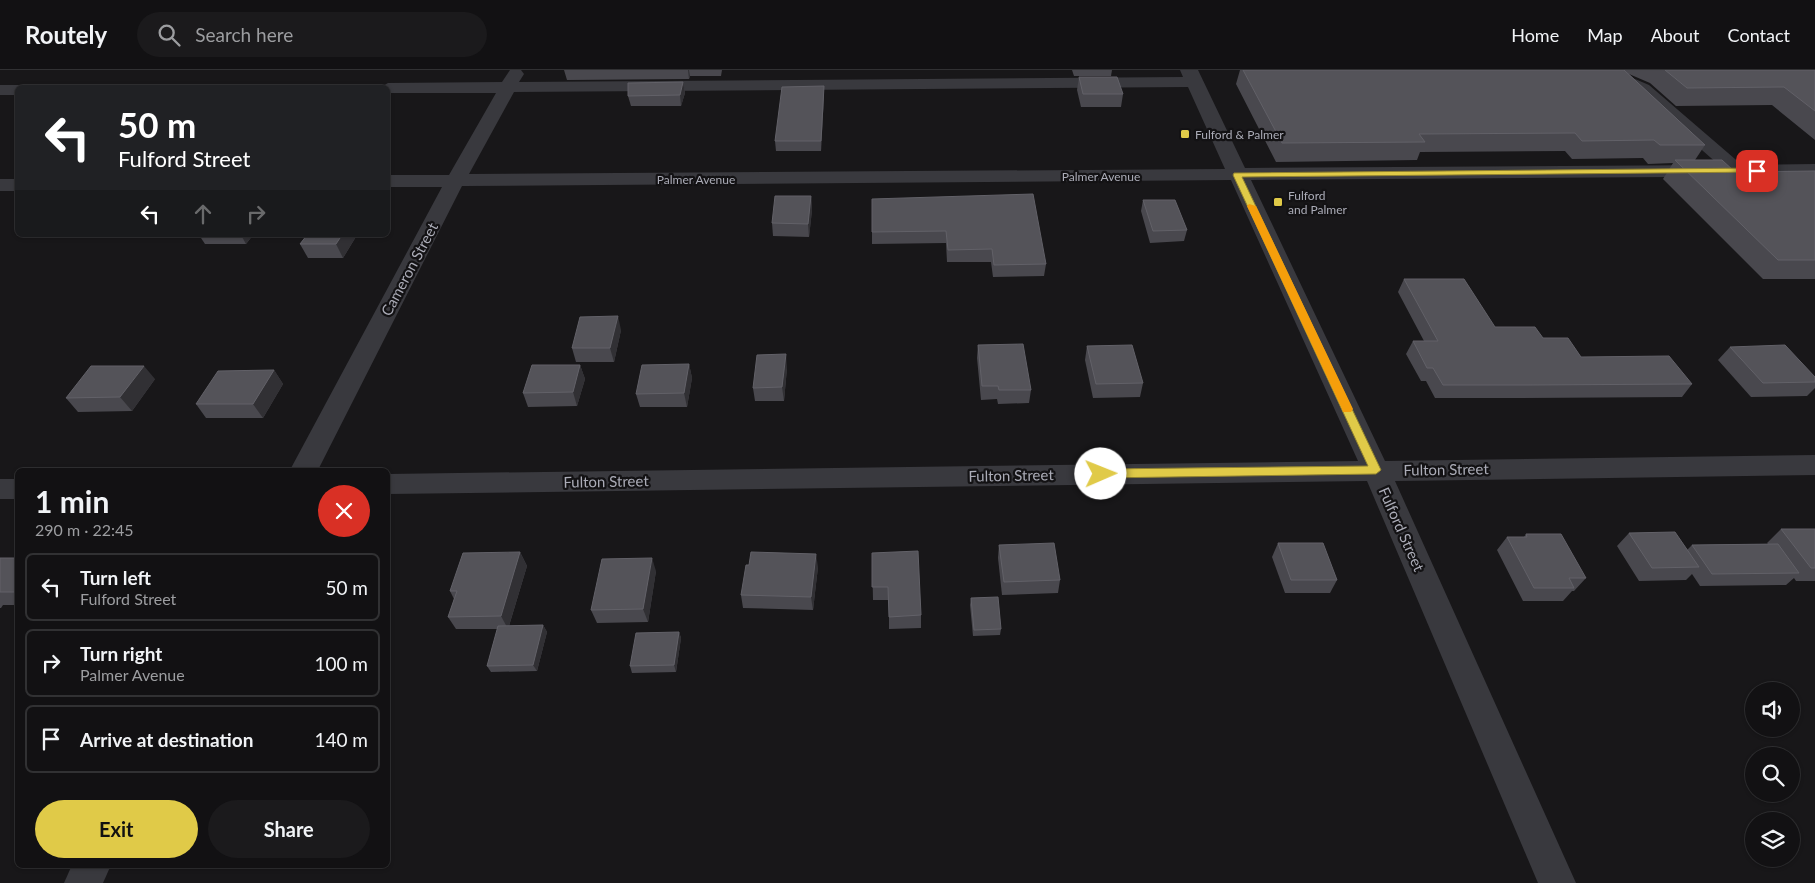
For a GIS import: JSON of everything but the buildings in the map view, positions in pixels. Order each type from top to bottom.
[{"type":"street","points":[[1600,70],[1643,89],[1738,171]]},
{"type":"street","points":[[390,88],[512,78],[1192,76]]},
{"type":"street","name":"Fulford Street","points":[[1192,76],[1376,470],[1557,883]]},
{"type":"street","name":"Cameron Street","points":[[305,468],[455,180],[512,78]]},
{"type":"street","points":[[0,90],[15,90]]},
{"type":"street","name":"Palmer Avenue","points":[[390,181],[1815,170]]},
{"type":"street","points":[[0,185],[15,185]]},
{"type":"street","name":"Fulton Street","points":[[390,484],[1815,465]]},
{"type":"street","points":[[0,489],[15,489]]},
{"type":"street","points":[[83,883],[90,868]]},
{"type":"slow traffic","points":[[1252,206],[1347,409]]},
{"type":"place","name":"Fulford & Palmer","points":[[1185,134]]},
{"type":"place","name":"Fulford and Palmer","points":[[1278,202]]},
{"type":"route","points":[[1101,474],[1376,470],[1237,175],[1757,171]]}]
